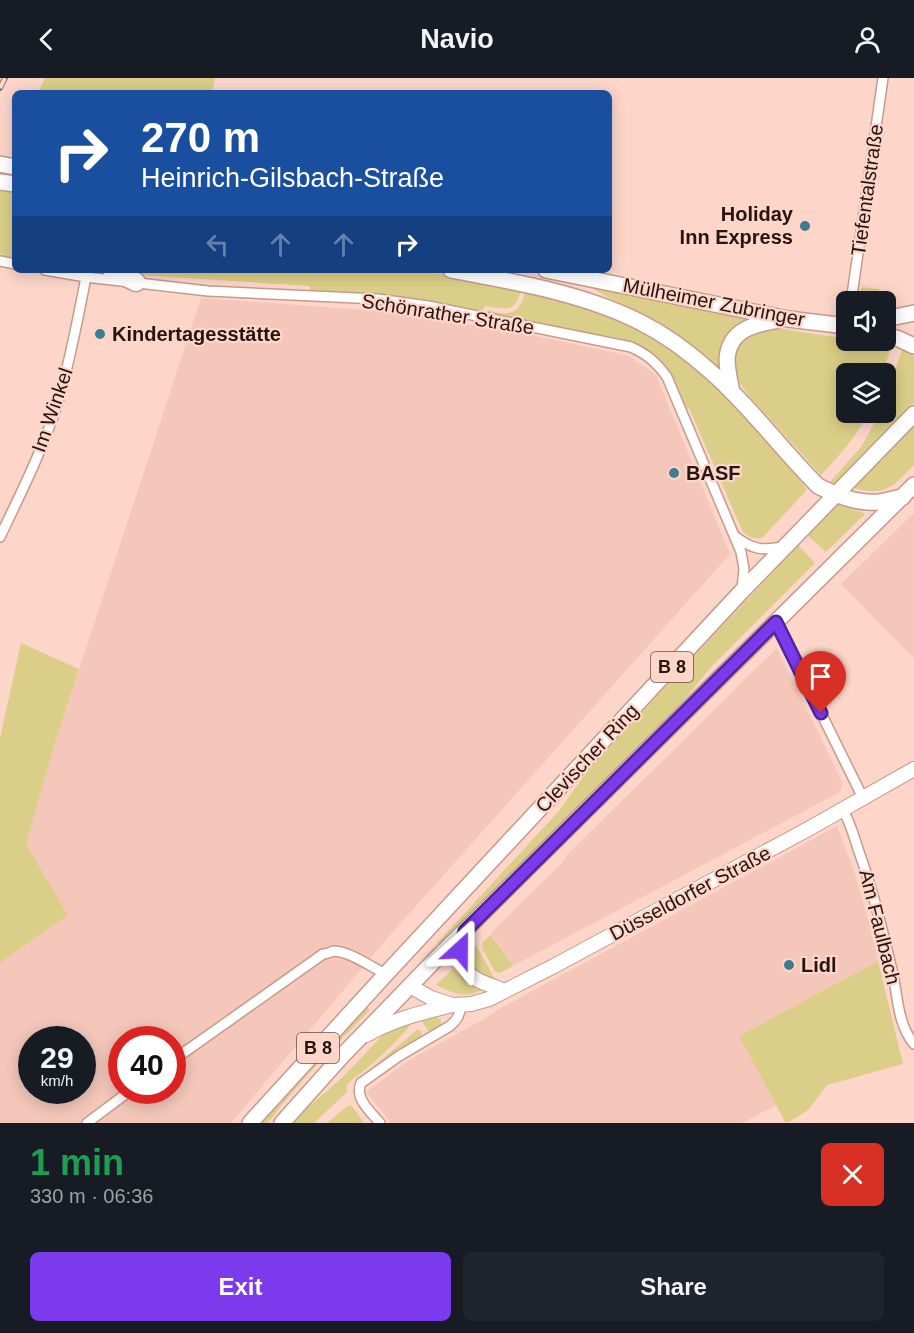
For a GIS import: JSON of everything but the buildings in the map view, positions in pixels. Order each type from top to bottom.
[{"type":"highway","points":[[118,273],[136,282]]},
{"type":"main road","name":"Mülheimer Zubringer","points":[[466,273],[550,290],[620,312],[642,323],[674,343],[712,373],[818,486],[835,495]]},
{"type":"main road","name":"Mülheimer Zubringer","points":[[561,273],[788,318],[836,325]]},
{"type":"main road","points":[[896,317],[914,313]]},
{"type":"main road","points":[[732,392],[727,360],[734,340],[742,331],[757,324],[788,318]]},
{"type":"main road","points":[[896,338],[914,346]]},
{"type":"main road","name":"Clevischer Ring","points":[[386,974],[741,592],[914,414]]},
{"type":"main road","name":"Clevischer Ring","points":[[410,986],[914,485]]},
{"type":"main road","points":[[835,495],[868,502],[880,502],[903,496]]},
{"type":"main road","points":[[386,974],[410,986]]},
{"type":"main road","name":"B 8","points":[[249,1123],[386,974]]},
{"type":"main road","name":"B 8","points":[[282,1123],[356,1041],[410,986]]},
{"type":"street","name":"Tiefentalstraße","points":[[853,291],[883,78]]},
{"type":"street","name":"Schönrather Straße","points":[[63,273],[208,291],[378,300],[428,306],[631,347],[656,363],[667,377],[735,535],[744,563],[741,592]]},
{"type":"street","name":"Im Winkel","points":[[0,537],[30,473],[57,404],[75,340],[86,277]]},
{"type":"street","points":[[735,535],[752,548],[784,547]]},
{"type":"street","points":[[776,622],[863,798]]},
{"type":"street","name":"Düsseldorfer Straße","points":[[356,1041],[403,1018],[457,1005],[482,1002],[595,944],[914,769]]},
{"type":"street","name":"Am Faulbach","points":[[843,810],[877,907],[895,982],[901,1020],[914,1044]]},
{"type":"street","points":[[465,931],[460,950],[465,969],[475,979],[504,991]]},
{"type":"street","points":[[186,1051],[323,954],[332,951],[354,957],[386,974]]},
{"type":"street","points":[[380,1123],[359,1096],[358,1089],[362,1083],[399,1056],[450,1026],[460,1014],[457,1005],[431,998],[410,986]]},
{"type":"street","points":[[87,1123],[112,1104]]},
{"type":"shaded area","points":[[45,78],[215,78],[213,90],[39,90]]},
{"type":"shaded area","points":[[0,187],[12,189],[12,258],[0,254]]},
{"type":"shaded area","points":[[132,273],[432,273],[521,290],[513,306],[504,309],[485,306],[482,312],[401,297],[310,290],[310,286]]},
{"type":"shaded area","points":[[588,285],[753,317],[722,370],[656,322]]},
{"type":"shaded area","points":[[862,287],[879,289],[879,291],[861,291]]},
{"type":"shaded area","points":[[525,291],[559,299],[608,316],[639,330],[669,349],[723,395],[784,461],[807,490],[762,538],[753,538],[746,534],[742,530],[689,408],[686,409],[666,366],[651,352],[627,341],[487,313],[488,310],[502,313],[512,312],[520,305]]},
{"type":"shaded area","points":[[201,298],[393,312],[522,333],[629,356],[656,375],[730,554],[391,934],[231,1123],[0,1123],[0,963],[68,915],[26,844],[54,746]]},
{"type":"shaded area","points":[[771,327],[836,337],[836,351],[890,351],[886,363],[836,363],[836,423],[862,423],[847,446],[821,475],[738,381],[733,371],[733,353],[745,335]]},
{"type":"shaded area","points":[[902,349],[914,356],[914,403],[896,421],[896,367]]},
{"type":"shaded area","points":[[874,423],[894,423],[834,484],[830,482],[861,447]]},
{"type":"shaded area","points":[[914,425],[914,465],[888,488],[874,491],[854,488],[854,486]]},
{"type":"shaded area","points":[[836,504],[865,514],[826,552],[807,535]]},
{"type":"shaded area","points":[[914,513],[914,658],[841,584]]},
{"type":"shaded area","points":[[798,545],[815,563],[713,665],[674,712],[440,945],[437,943],[558,812],[589,769]]},
{"type":"shaded area","points":[[21,643],[79,669],[26,844],[68,915],[0,963],[0,738]]},
{"type":"shaded area","points":[[777,648],[842,782],[842,788],[838,793],[513,966],[491,933]]},
{"type":"shaded area","points":[[837,826],[855,874],[878,961],[739,1036],[776,1105],[742,1123],[391,1123],[366,1092],[411,1059],[501,1008]]},
{"type":"shaded area","points":[[491,935],[513,966],[500,973],[495,972],[482,948],[483,942]]},
{"type":"shaded area","points":[[476,945],[495,979],[480,976],[473,970],[465,956]]},
{"type":"shaded area","points":[[878,961],[903,1064],[827,1085],[808,1110],[789,1122],[785,1122],[739,1036]]},
{"type":"shaded area","points":[[458,964],[484,989],[465,995],[436,985]]},
{"type":"shaded area","points":[[367,1007],[370,1010],[304,1079],[268,1123],[261,1123],[296,1082]]},
{"type":"shaded area","points":[[437,1017],[441,1020],[441,1025],[429,1032],[420,1019]]},
{"type":"shaded area","points":[[413,1020],[392,1046],[349,1083],[347,1092],[314,1123],[293,1123],[389,1030]]},
{"type":"shaded area","points":[[417,1030],[420,1030],[422,1036],[370,1069]]},
{"type":"shaded area","points":[[349,1105],[364,1123],[327,1123]]},
{"type":"railway","points":[[0,88],[5,78]]},
{"type":"place","name":"Holiday Inn Express","points":[[805,226]]},
{"type":"place","name":"Kindertagesstätte","points":[[100,334]]},
{"type":"place","name":"BASF","points":[[674,473]]},
{"type":"place","name":"Lidl","points":[[789,965]]},
{"type":"route","points":[[460,950],[465,931],[776,622],[821,713]]}]
